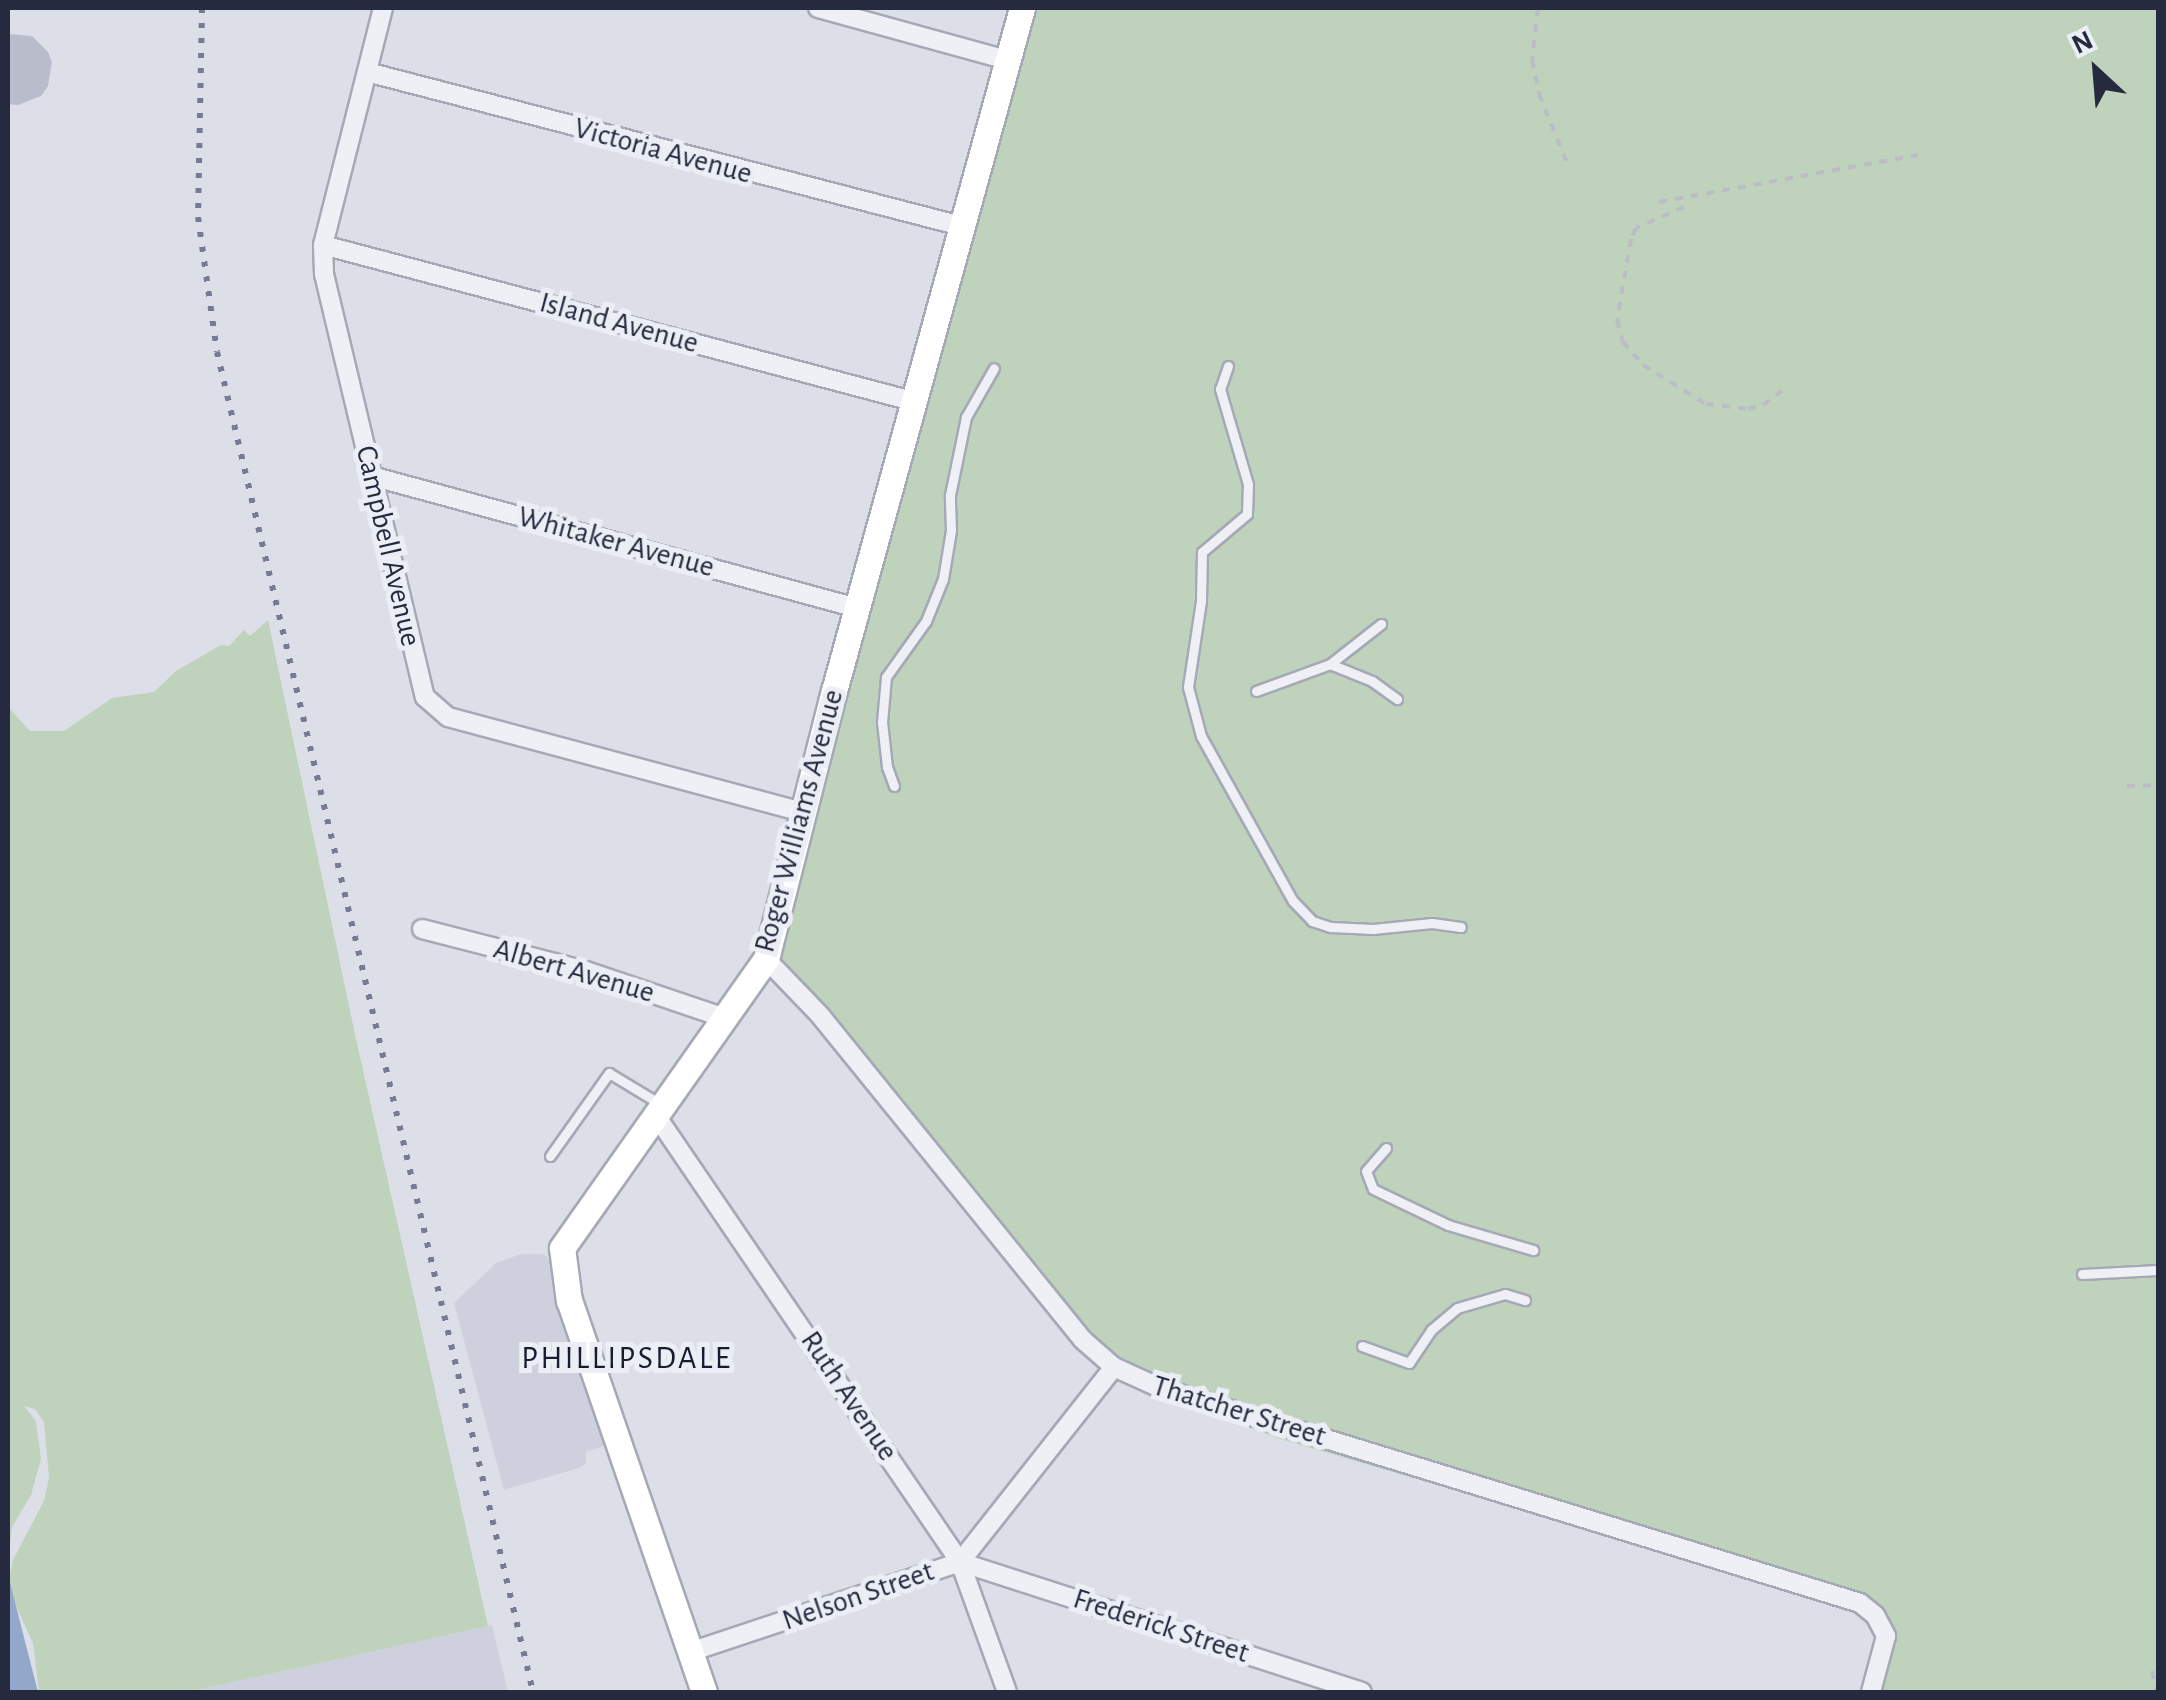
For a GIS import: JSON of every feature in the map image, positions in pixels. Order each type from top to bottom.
[{"type":"main road","name":"Roger Williams Avenue","points":[[704,1692],[568,1301],[560,1262],[568,1236],[766,959],[802,812],[1022,8]]},
{"type":"street","name":"Campbell Avenue","points":[[384,8],[323,245],[324,274],[425,697],[436,711],[802,812]]},
{"type":"street","points":[[818,8],[1007,60]]},
{"type":"street","name":"Victoria Avenue","points":[[367,72],[678,156],[961,226]]},
{"type":"street","name":"Island Avenue","points":[[323,245],[916,402]]},
{"type":"street","name":"Whitaker Avenue","points":[[375,477],[857,608]]},
{"type":"street","name":"Albert Avenue","points":[[422,930],[586,971],[725,1018]]},
{"type":"street","name":"Thatcher Street","points":[[766,959],[819,1014],[1083,1340],[1114,1367],[1160,1388],[1860,1603],[1875,1615],[1886,1636],[1871,1692]]},
{"type":"street","name":"Ruth Avenue","points":[[660,1112],[960,1562],[1007,1692]]},
{"type":"street","name":"Nelson Street","points":[[690,1652],[960,1562],[1114,1367]]},
{"type":"street","name":"Frederick Street","points":[[960,1562],[1362,1692]]},
{"type":"lane","points":[[1228,366],[1220,389],[1248,484],[1248,514],[1202,552],[1201,601],[1188,686],[1201,736],[1293,901],[1312,921],[1332,928],[1373,929],[1432,923],[1460,927]]},
{"type":"lane","points":[[894,786],[886,767],[882,722],[886,677],[921,630],[944,579],[951,530],[950,495],[966,417],[974,396],[994,368]]},
{"type":"lane","points":[[1256,691],[1330,664],[1381,624]]},
{"type":"lane","points":[[1330,664],[1372,680],[1397,699]]},
{"type":"lane","points":[[550,1156],[609,1073],[660,1112]]},
{"type":"lane","points":[[1386,1148],[1366,1171],[1373,1189],[1448,1225],[1533,1250]]},
{"type":"lane","points":[[2082,1274],[2158,1270]]},
{"type":"lane","points":[[1362,1346],[1402,1364],[1410,1362],[1432,1330],[1457,1308],[1505,1294],[1525,1300]]},
{"type":"path","points":[[1538,8],[1532,60],[1539,94],[1566,163]]},
{"type":"path","points":[[1659,202],[1918,155]]},
{"type":"path","points":[[1684,208],[1636,228],[1618,320],[1623,342],[1644,365],[1706,404],[1748,409],[1762,406],[1784,389]]},
{"type":"path","points":[[2127,786],[2158,785]]},
{"type":"path","points":[[2152,1671],[2157,1692]]},
{"type":"shaded area","points":[[521,1254],[543,1254],[557,1263],[615,1442],[586,1452],[586,1463],[579,1468],[504,1490],[454,1303],[496,1263]]},
{"type":"shaded area","points":[[492,1625],[508,1692],[188,1692]]},
{"type":"green space","points":[[1035,8],[2158,8],[2158,1692],[1879,1692],[1891,1645],[1884,1626],[1856,1607],[1277,1438],[1114,1375],[770,965]]},
{"type":"green space","points":[[268,620],[356,1039],[488,1626],[188,1692],[39,1692],[33,1643],[12,1598],[9,1579],[13,1560],[44,1501],[49,1478],[44,1422],[35,1409],[24,1406],[36,1421],[41,1459],[31,1495],[12,1527],[8,1563],[8,707],[30,731],[64,731],[112,698],[154,692],[176,671],[221,645],[229,646],[244,630],[250,636]]},
{"type":"water","points":[[8,1575],[38,1692],[8,1692]]},
{"type":"building","points":[[8,34],[32,36],[52,62],[48,86],[41,96],[18,105],[8,104]]},
{"type":"railway","points":[[202,8],[198,217],[217,352],[533,1692]]},
{"type":"district","name":"PHILLIPSDALE","points":[[627,1358]]}]
